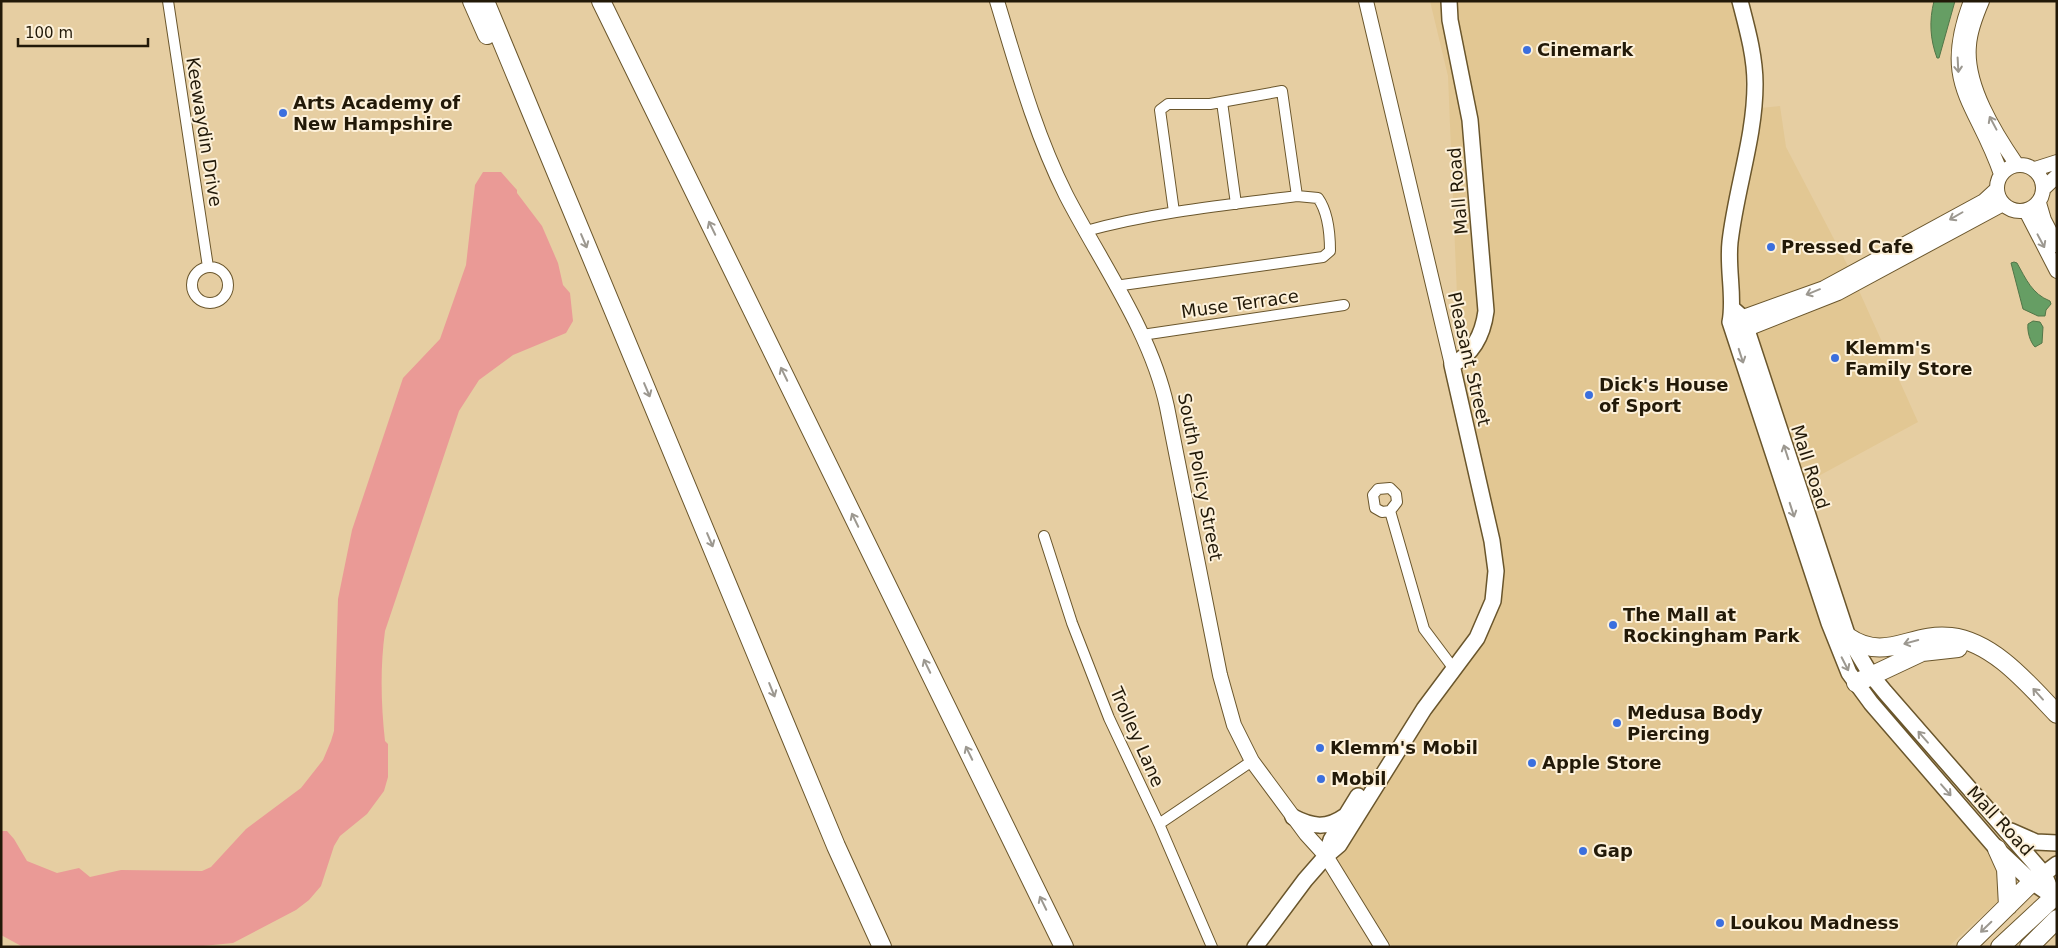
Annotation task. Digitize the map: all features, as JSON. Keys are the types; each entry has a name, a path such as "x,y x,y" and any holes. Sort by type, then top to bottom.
{"highway":[{"path":"472,1 569,205"},
{"path":"486,1 836,846 882,947"},
{"path":"601,1 1064,947"},
{"path":"1848,637 1863,646 1876,649 1926,638 1952,637 1988,652 2019,673 2057,714"},
{"path":"1864,679 1908,657 1930,650 1963,648 1988,652"},
{"path":"1997,849 2006,869 2008,906"},
{"path":"1966,947 2038,878"},
{"path":"2000,947 2055,896"},
{"path":"2029,947 2057,919"}],"main road":[{"name":"South Policy Street","path":"997,1 1038,130 1066,194 1142,335 1163,388 1226,705 1238,736 1252,761 1293,817 1326,856 1382,947"},
{"name":"Pleasant Street","path":"1326,856 1339,846 1424,710 1477,638 1493,601 1496,571 1492,541 1452,365 1366,1"},
{"name":"Mall Road","path":"1449,1 1450,20 1470,120 1486,311 1482,330 1473,348 1464,359 1452,365"},
{"name":"Mall Road","path":"1740,1 1751,49 1755,84 1750,134 1729,250 1728,274 1737,322 1828,623 1839,652 2002,826 2038,878 2055,896"},
{"path":"1737,322 1845,278 1984,201 1997,189 2001,174 1994,153 1963,90 1958,72 1958,41 1971,1"},
{"path":"1982,1 1969,44 1972,75 1978,95 2017,165"},
{"path":"2035,169 2057,162"},
{"path":"2001,174 2017,165 2025,165 2035,169 2042,180 2044,188"},
{"path":"2057,176 2044,188 2039,202 2044,220 2057,245"},
{"path":"1997,189 2004,204 2018,211 2026,211 2039,202"},
{"path":"1737,322 1838,294 2004,204"},
{"path":"2026,211 2057,271"},
{"name":"Mall Road","path":"1737,322 1871,703 1997,849 2038,878"},
{"name":"Pleasant Street","path":"1326,856 1330,840 1410,719 1424,710"},
{"path":"1293,817 1304,823 1320,826 1329,825 1345,816"},
{"path":"2002,826 2036,842 2057,843"},
{"path":"1255,947 1326,856"},
{"path":"2038,878 2057,864"}],"street":[{"name":"Keewaydin Drive","path":"168,1 208,267"},
{"path":"1174,212 1160,110 1168,104 1222,102 1282,91 1297,196"},
{"path":"1222,102 1236,204"},
{"path":"1086,231 1131,219 1297,196 1318,198 1324,206 1330,238 1330,251 1323,257 1115,286"},
{"name":"Muse Terrace","path":"1142,335 1344,306"},
{"path":"1390,511 1424,629 1454,669"},
{"name":"Trolley Lane","path":"1044,536 1065,604 1109,718 1159,824 1212,947"},
{"path":"1159,824 1252,761"}],"shaded area":[{"name":"The Mall at Rockingham Park","path":"1430,1 1733,1 1746,52 1744,123 1724,231 1722,308 1838,669 1852,692 1976,833 1997,868 2003,884 1999,900 1948,947 1392,947 1337,859 1489,627 1500,592 1503,555 1460,369 1448,76"},
{"path":"1934,1 1955,1 1939,58 1937,58 1935,51 1931,30"},
{"path":"1780,106 1786,147 1847,264 1918,422 1802,485 1737,295 1736,230 1761,108"},
{"path":"483,172 501,172 517,190 517,193 542,226 558,263 563,285 570,293 573,321 566,333 513,355 479,380 459,411 385,631 382,686 385,741 388,744 388,777 384,791 367,814 340,836 334,846 321,886 309,900 296,910 233,943 193,947 23,947 1,935 1,831 7,831 14,839 27,861 57,873 79,868 90,877 121,870 202,871 211,867 246,829 301,788 323,760 334,731 338,599 352,530 403,378 440,339 466,265 475,185"},
{"path":"2011,263 2017,263 2034,290 2050,301 2051,304 2046,310 2045,316 2038,316 2023,309"},
{"path":"2033,321 2040,322 2043,327 2042,343 2035,347 2030,339 2028,330 2028,324"}],"place":[{"name":"Cinemark","path":"1527,50"},
{"name":"Arts Academy of New Hampshire","path":"283,113"},
{"name":"Pressed Cafe","path":"1771,247"},
{"name":"Klemm's Family Store","path":"1835,358"},
{"name":"Dick's House of Sport","path":"1589,395"},
{"name":"The Mall at Rockingham Park","path":"1613,625"},
{"name":"Medusa Body Piercing","path":"1617,723"},
{"name":"Klemm's Mobil","path":"1320,748"},
{"name":"Apple Store","path":"1532,763"},
{"name":"Mobil","path":"1321,779"},
{"name":"Gap","path":"1583,851"},
{"name":"Loukou Madness","path":"1720,923"}]}
